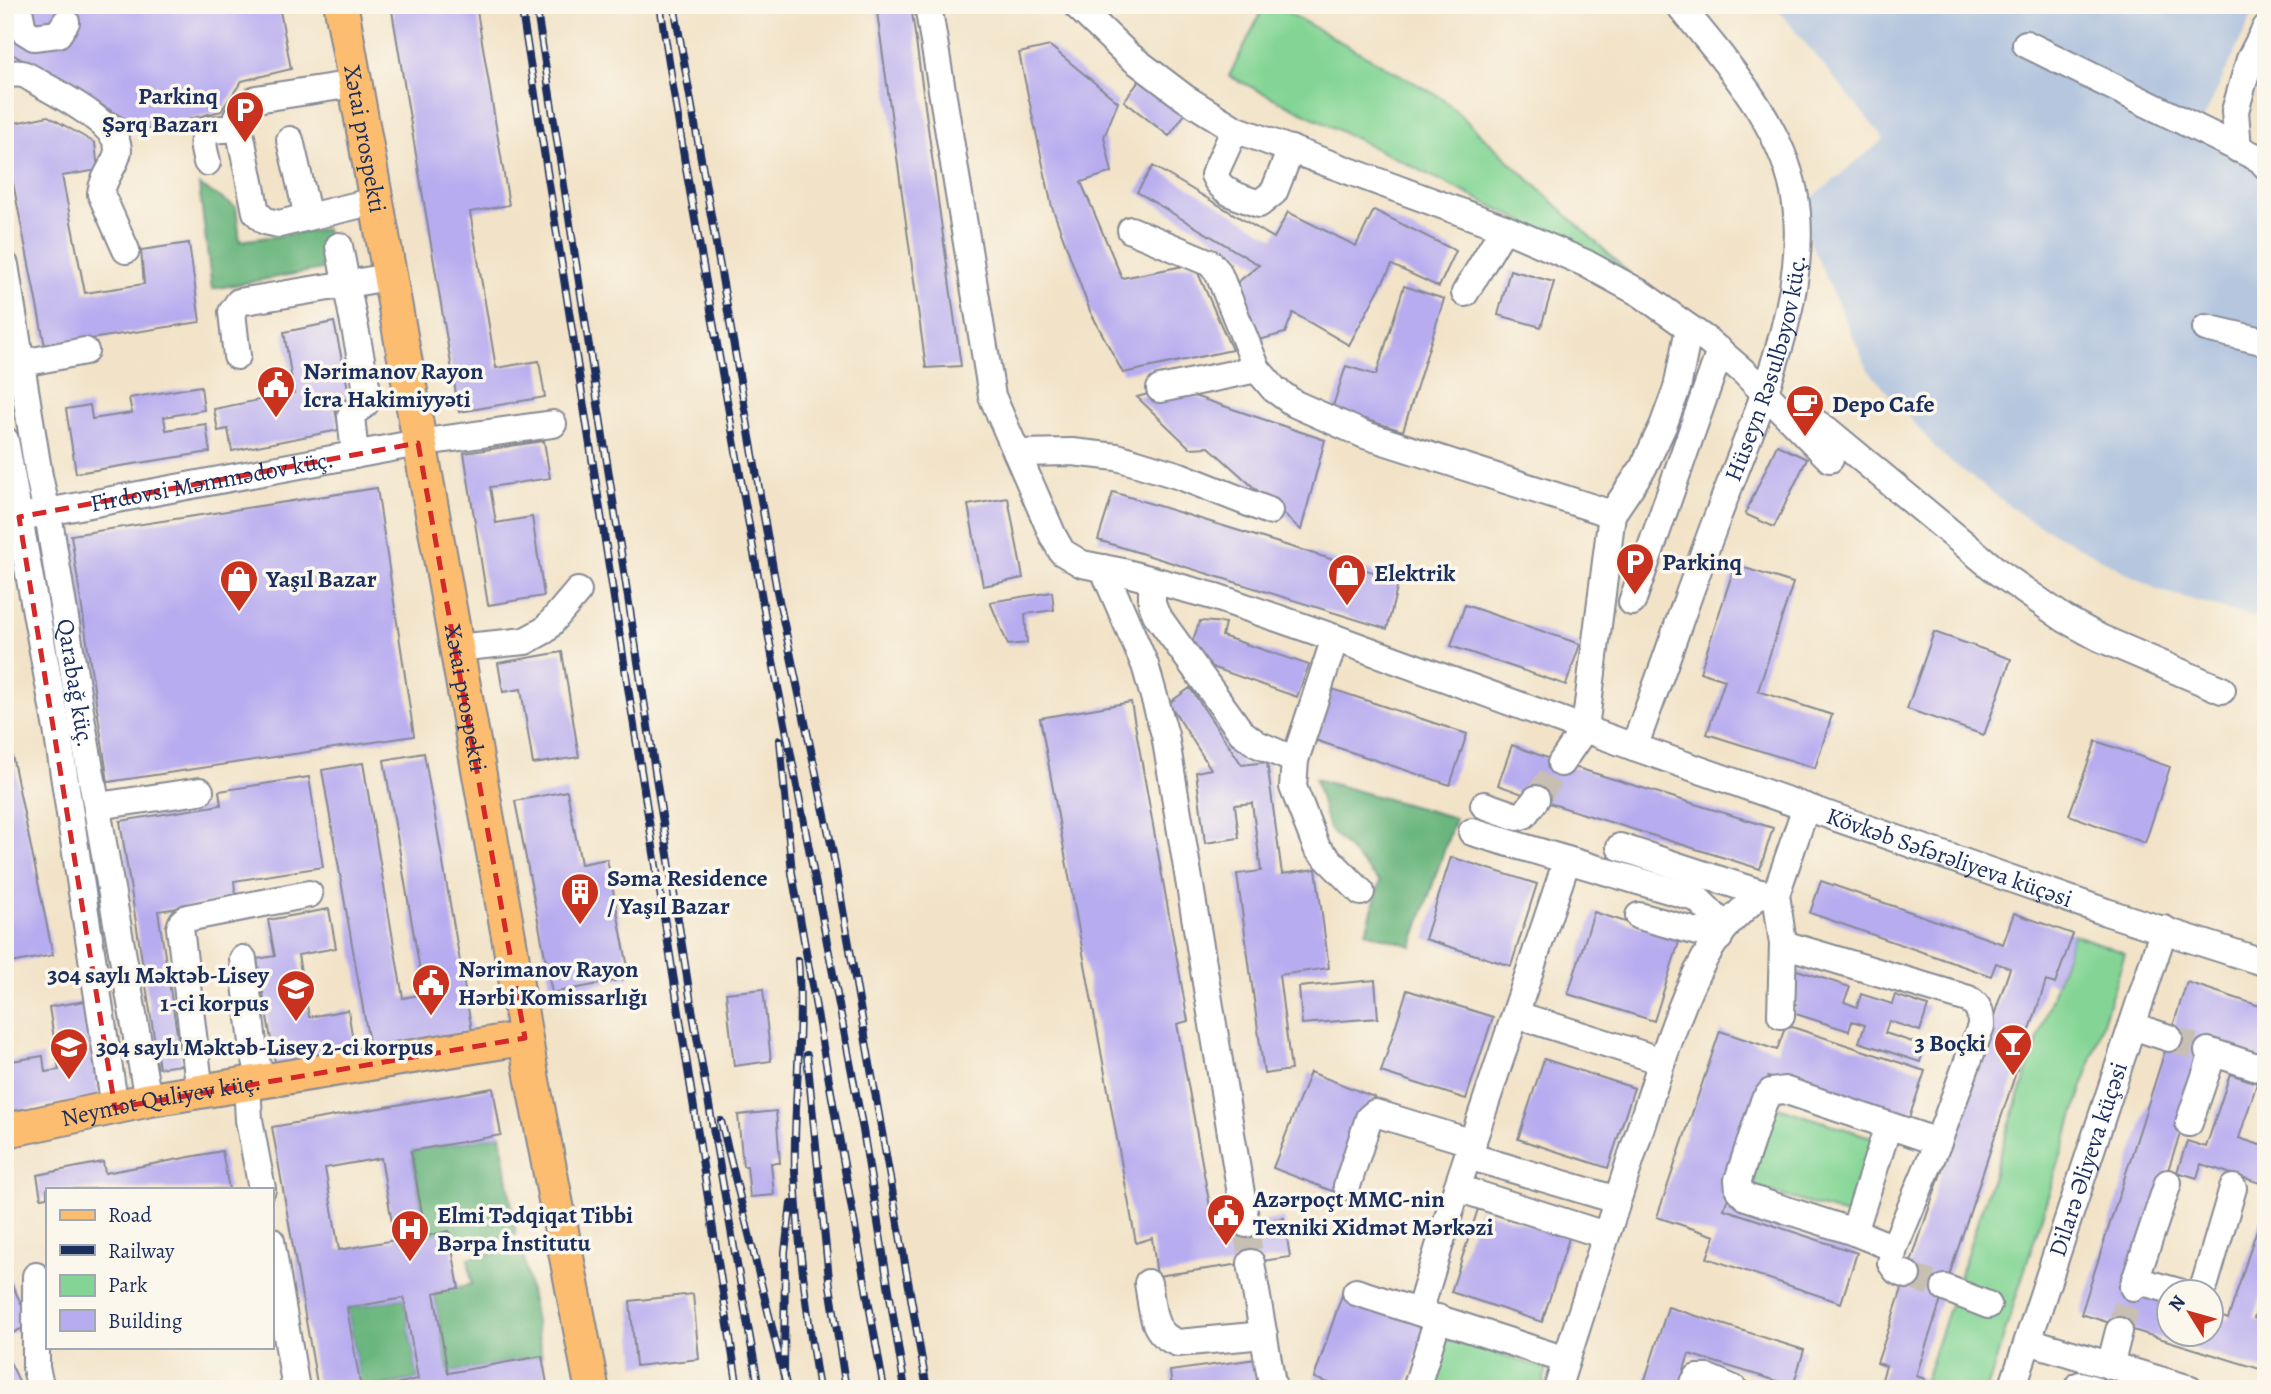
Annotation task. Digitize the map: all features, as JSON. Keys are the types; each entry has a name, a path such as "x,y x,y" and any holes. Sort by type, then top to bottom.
{"main road":[{"name":"Xətai prospekti","path":"341,5 525,1038 593,1389"},
{"name":"Neymət Quliyev küç.","path":"5,1131 148,1100 525,1038"}],"street":[{"path":"18,5 23,30 34,37 58,34 66,22"},
{"name":"Kövkəb Səfərəliyeva küçəsi","path":"928,5 992,396 1062,552 1082,564 1216,597 2106,912 2266,963"},
{"path":"1076,5 1128,54 1185,98 1234,129 1504,228 1585,263 1640,293 1720,351 1830,459"},
{"name":"Hüseyn Rəsulbəyov küç.","path":"1634,747 1716,519 1765,394 1783,330 1796,267 1798,231 1794,192 1780,148 1755,104 1725,61 1678,5"},
{"path":"2238,149 2235,111 2250,59 2266,28"},
{"path":"2026,44 2260,159 2266,166"},
{"path":"5,75 22,74 68,99 98,120 111,134 118,146 118,152 102,184 101,194 126,250"},
{"path":"354,84 256,99 237,117 256,212 265,221 279,224 375,201"},
{"path":"207,162 202,144 209,130 239,128"},
{"path":"1234,129 1214,176 1226,192 1259,204 1274,192 1291,149"},
{"path":"290,140 308,217"},
{"path":"1465,293 1504,228"},
{"path":"1131,230 1210,264 1218,272 1256,369 1274,389 1295,404 1365,435 1612,514"},
{"path":"339,247 368,396 368,402 354,410 351,415 355,455"},
{"name":"Qarabağ küç.","path":"5,265 14,365 47,513 148,1100"},
{"path":"237,356 232,312 239,302 389,277"},
{"path":"1561,763 1584,728 1612,514 1643,468 1663,426 1677,388 1689,328"},
{"path":"2206,328 2266,342"},
{"path":"14,365 85,351"},
{"path":"1632,602 1720,351"},
{"path":"1160,389 1256,369"},
{"path":"1791,418 1810,419 1827,430 1998,572 2064,620 2099,639 2222,690"},
{"name":"Firdovsi Məmmədov küç.","path":"12,518 418,443 553,424"},
{"name":"Qarabağ küç.","path":"5,440 12,518 57,729 115,1108"},
{"path":"1017,453 1072,452 1117,457 1180,476 1269,511"},
{"path":"1103,568 1145,665 1165,735 1246,1224"},
{"path":"1152,580 1152,604 1156,614 1241,732 1257,744 1295,760"},
{"path":"456,648 525,641 545,630 578,591"},
{"path":"1335,638 1295,760 1293,787 1317,848 1361,892"},
{"path":"98,806 200,791"},
{"path":"1484,805 1518,817 1524,815 1536,799"},
{"path":"1557,1389 1685,995 1723,933 1768,894 1806,807"},
{"path":"1472,832 1696,898 1705,905 1723,933"},
{"path":"1620,847 1768,894"},
{"path":"1416,1389 1457,1188 1567,860"},
{"path":"200,1092 180,928 182,922 187,918 309,894"},
{"path":"1768,894 1783,944 1781,1015"},
{"path":"1639,916 1723,933"},
{"name":"Dilarə Əliyeva küçəsi","path":"2012,1389 2164,929"},
{"path":"1783,944 1968,999 1978,1005 1981,1026 1938,1142 1894,1248 1891,1263 1897,1271 1907,1275"},
{"path":"243,959 254,1051 250,1121 262,1188"},
{"path":"1517,1015 1662,1061"},
{"path":"2132,1026 2168,1038"},
{"path":"2189,1124 2210,1052 2266,1070"},
{"path":"1894,1248 1746,1197 1739,1190 1738,1180 1764,1101 1771,1092 1784,1090 1938,1142"},
{"path":"1347,1186 1369,1118 1375,1113 1617,1200"},
{"path":"1854,1232 1888,1126"},
{"path":"2156,1288 2134,1283 2168,1183"},
{"path":"1457,1188 1605,1235"},
{"path":"2206,1278 2233,1188"},
{"path":"1251,1263 1273,1389"},
{"path":"274,1271 296,1389"},
{"path":"36,1276 36,1368 41,1389"},
{"path":"1148,1283 1157,1329 1166,1339 1178,1343 1264,1335"},
{"path":"1945,1289 1988,1305"},
{"path":"1356,1292 1566,1360"},
{"path":"2110,1366 2119,1331"},
{"path":"2028,1341 2188,1388"},
{"path":"1690,1389 1697,1378 1707,1378 1734,1389"}],"highlighted area":[{"path":"418,443 525,1038 115,1108 19,517"}],"shaded area":[{"path":"1774,5 2257,5 2195,137 2249,163 2266,188 2266,621 2158,590 2024,517 1941,454 1868,370 1796,211 1884,139"}],"green space":[{"path":"1265,5 1274,5 1442,98 1630,274 1229,76"},
{"path":"199,185 236,207 240,241 326,229 333,267 212,289"},
{"path":"1315,779 1455,818 1412,946 1366,932 1380,882 1329,829"},
{"path":"2073,934 2125,953 1987,1389 1922,1389"},
{"path":"1774,1106 1883,1141 1857,1218 1750,1186"},
{"path":"501,1135 516,1235 452,1247 449,1232 426,1236 411,1151"},
{"path":"522,1248 542,1356 448,1373 434,1293 472,1284 468,1258"},
{"path":"404,1298 418,1379 361,1389 347,1308"},
{"path":"1442,1337 1547,1369 1541,1389 1425,1389"}],"building":[{"path":"5,5 279,5 291,69 242,81 221,111 145,130 5,50"},
{"path":"391,5 476,5 509,205 470,212 496,368 539,361 545,397 459,412"},
{"path":"876,5 911,5 961,366 926,368"},
{"path":"1050,46 1118,102 1104,137 1112,172 1081,182 1122,278 1194,264 1232,350 1123,373 1090,311 1052,207 1019,53"},
{"path":"1140,80 1185,114 1169,136 1124,101"},
{"path":"48,116 95,143 98,170 62,176 85,293 144,284 141,250 189,243 200,322 45,346 5,142 5,125"},
{"path":"1153,166 1274,238 1288,212 1356,246 1374,210 1456,251 1439,287 1392,265 1349,345 1293,313 1285,333 1255,341 1233,286 1259,265 1137,192"},
{"path":"1510,270 1554,282 1541,327 1498,315"},
{"path":"1404,286 1444,299 1403,431 1332,409 1346,366 1376,375"},
{"path":"334,322 350,398 334,403 339,430 232,451 228,429 218,431 214,409 294,393 284,332"},
{"path":"201,386 204,410 164,417 166,430 206,424 210,452 76,473 66,409 90,405 92,419 132,413 129,398"},
{"path":"1170,388 1325,440 1301,530 1209,447 1190,448 1137,397"},
{"path":"544,441 550,478 490,487 496,523 532,517 544,596 488,605 464,453"},
{"path":"1777,445 1807,459 1774,527 1745,514"},
{"name":"Yaşıl Bazar","path":"377,488 414,736 108,782 71,535"},
{"path":"1113,492 1399,580 1387,629 1098,540"},
{"path":"1008,498 1023,578 983,586 968,505"},
{"path":"1735,565 1793,583 1758,691 1832,715 1815,768 1707,734 1725,680 1700,672"},
{"path":"1052,592 1054,610 1025,614 1027,643 1008,645 990,602"},
{"path":"1465,605 1580,644 1566,685 1451,646"},
{"path":"1200,621 1225,623 1222,636 1309,665 1297,697 1206,665 1191,645"},
{"path":"1934,632 2011,659 1984,735 1907,709"},
{"path":"562,652 579,757 533,764 521,689 503,692 498,663"},
{"path":"1190,688 1242,765 1267,762 1282,874 1316,869 1329,968 1279,975 1291,1070 1264,1074 1237,874 1261,871 1252,803 1235,805 1239,838 1205,843 1196,772 1211,769 1169,703"},
{"path":"1332,689 1467,734 1450,785 1315,740"},
{"path":"1131,702 1188,1021 1177,1024 1214,1229 1284,1218 1290,1257 1157,1276 1152,1238 1136,1243 1040,718"},
{"path":"5,721 53,955 5,964"},
{"path":"2096,741 2170,767 2145,843 2069,815"},
{"path":"1512,745 1561,763 1773,828 1760,869 1498,785"},
{"path":"424,753 472,1031 370,1049 322,770 363,763 403,998 424,994 384,760"},
{"path":"309,777 323,867 234,881 236,899 158,911 182,1065 159,1068 120,821 221,805 219,791"},
{"name":"Səma Residence / Yaşıl Bazar","path":"567,791 581,864 607,859 630,978 552,993 515,801"},
{"path":"1451,857 1537,884 1511,966 1425,939"},
{"path":"1821,881 2003,944 2014,913 2073,934 2055,984 2046,981 1916,1376 1925,1379 1922,1389 1879,1389 1886,1366 1877,1363 2010,968 1996,963 1991,976 1810,913"},
{"path":"329,909 336,948 298,955 309,1017 348,1010 355,1053 276,1068 257,959 275,956 268,920"},
{"path":"1594,912 1680,939 1654,1021 1568,994"},
{"path":"1794,969 1850,987 1844,1002 1857,1007 1861,994 1892,1004 1895,995 1928,1006 1920,1031 1889,1021 1885,1033 1925,1046 1920,1062 1859,1042 1865,1025 1852,1021 1849,1031 1793,1013 1796,1004 1791,1002"},
{"path":"1375,980 1378,1018 1302,1024 1299,987"},
{"path":"2187,982 2266,1008 2266,1064 2210,1045 2129,1286 2156,1295 2156,1337 2081,1314"},
{"path":"763,989 771,1061 734,1066 726,993"},
{"path":"1407,990 1493,1017 1466,1099 1381,1072"},
{"path":"85,1001 99,1097 5,1112 5,1062 43,1056 45,1072 59,1070 49,1007"},
{"path":"1786,1025 1925,1071 1907,1124 1768,1077 1724,1209 1857,1253 1841,1303 1707,1258 1715,1236 1657,1217 1720,1031 1777,1050"},
{"path":"1544,1059 1634,1088 1608,1168 1518,1139"},
{"path":"1310,1072 1374,1097 1337,1193 1273,1168"},
{"path":"2230,1074 2257,1083 2239,1138 2266,1147 2266,1185 2201,1164 2197,1178 2177,1172 2187,1141 2206,1147"},
{"path":"493,1088 501,1135 411,1151 426,1236 449,1231 459,1288 434,1293 448,1373 542,1356 548,1389 373,1389 418,1379 404,1298 347,1308 361,1389 318,1389 272,1127","holes":["381,1158 395,1240 339,1250 325,1168"]},
{"path":"776,1111 780,1163 771,1163 774,1195 750,1197 747,1166 743,1166 738,1115"},
{"path":"222,1151 229,1188 46,1188 46,1197 41,1198 37,1175 103,1162 105,1173"},
{"path":"2266,1201 2266,1296 2262,1295 2254,1318 2266,1322 2266,1371 2191,1348 2226,1348 2226,1318 2228,1319"},
{"path":"1478,1209 1569,1238 1542,1322 1451,1292"},
{"path":"5,1270 31,1324 5,1337"},
{"path":"693,1294 699,1359 636,1366 630,1301"},
{"path":"1342,1295 1427,1323 1405,1389 1346,1389 1314,1378"},
{"path":"1668,1307 1804,1350 1793,1386 1689,1354 1678,1389 1642,1389"},
{"path":"5,1352 23,1389 5,1389"},
{"path":"1256,1359 1260,1389 1172,1389 1170,1371"},
{"path":"281,1383 282,1389 252,1389 252,1387"}],"tunnel":[{"path":"1536,799 1561,763"},
{"path":"2169,1038 2208,1051"},
{"path":"1246,1224 1251,1263"},
{"path":"1907,1275 1945,1288"},
{"path":"2119,1331 2133,1287"}],"railway":[{"path":"521,5 738,1389"},
{"path":"536,5 691,1003 759,1389"},
{"path":"660,5 685,163 773,661 863,1130 905,1389"},
{"path":"674,5 777,591 833,853 927,1389"},
{"path":"780,740 792,873 884,1389"},
{"path":"798,960 800,1013 795,1172 798,1227 819,1389"},
{"path":"807,1055 829,1279 846,1389"},
{"path":"721,1121 784,1376"},
{"path":"787,1389 784,1376 785,1252 791,1204"}],"place":[{"name":"Parkinq Şərq Bazarı","path":"245,144"},
{"name":"Nərimanov Rayon İcra Hakimiyyəti","path":"276,419"},
{"name":"Depo Cafe","path":"1805,438"},
{"name":"Parkinq","path":"1635,596"},
{"name":"Elektrik","path":"1347,607"},
{"name":"Yaşıl Bazar","path":"239,613"},
{"name":"Səma Residence / Yaşıl Bazar","path":"580,926"},
{"name":"Nərimanov Rayon Hərbi Komissarlığı","path":"431,1017"},
{"name":"304 saylı Məktəb-Lisey 1-ci korpus","path":"296,1023"},
{"name":"3 Boçki","path":"2013,1077"},
{"name":"304 saylı Məktəb-Lisey 2-ci korpus","path":"69,1081"},
{"name":"Azərpoçt MMC-nin Texniki Xidmət Mərkəzi","path":"1226,1247"},
{"name":"Elmi Tədqiqat Tibbi Bərpa İnstitutu","path":"410,1263"}]}
